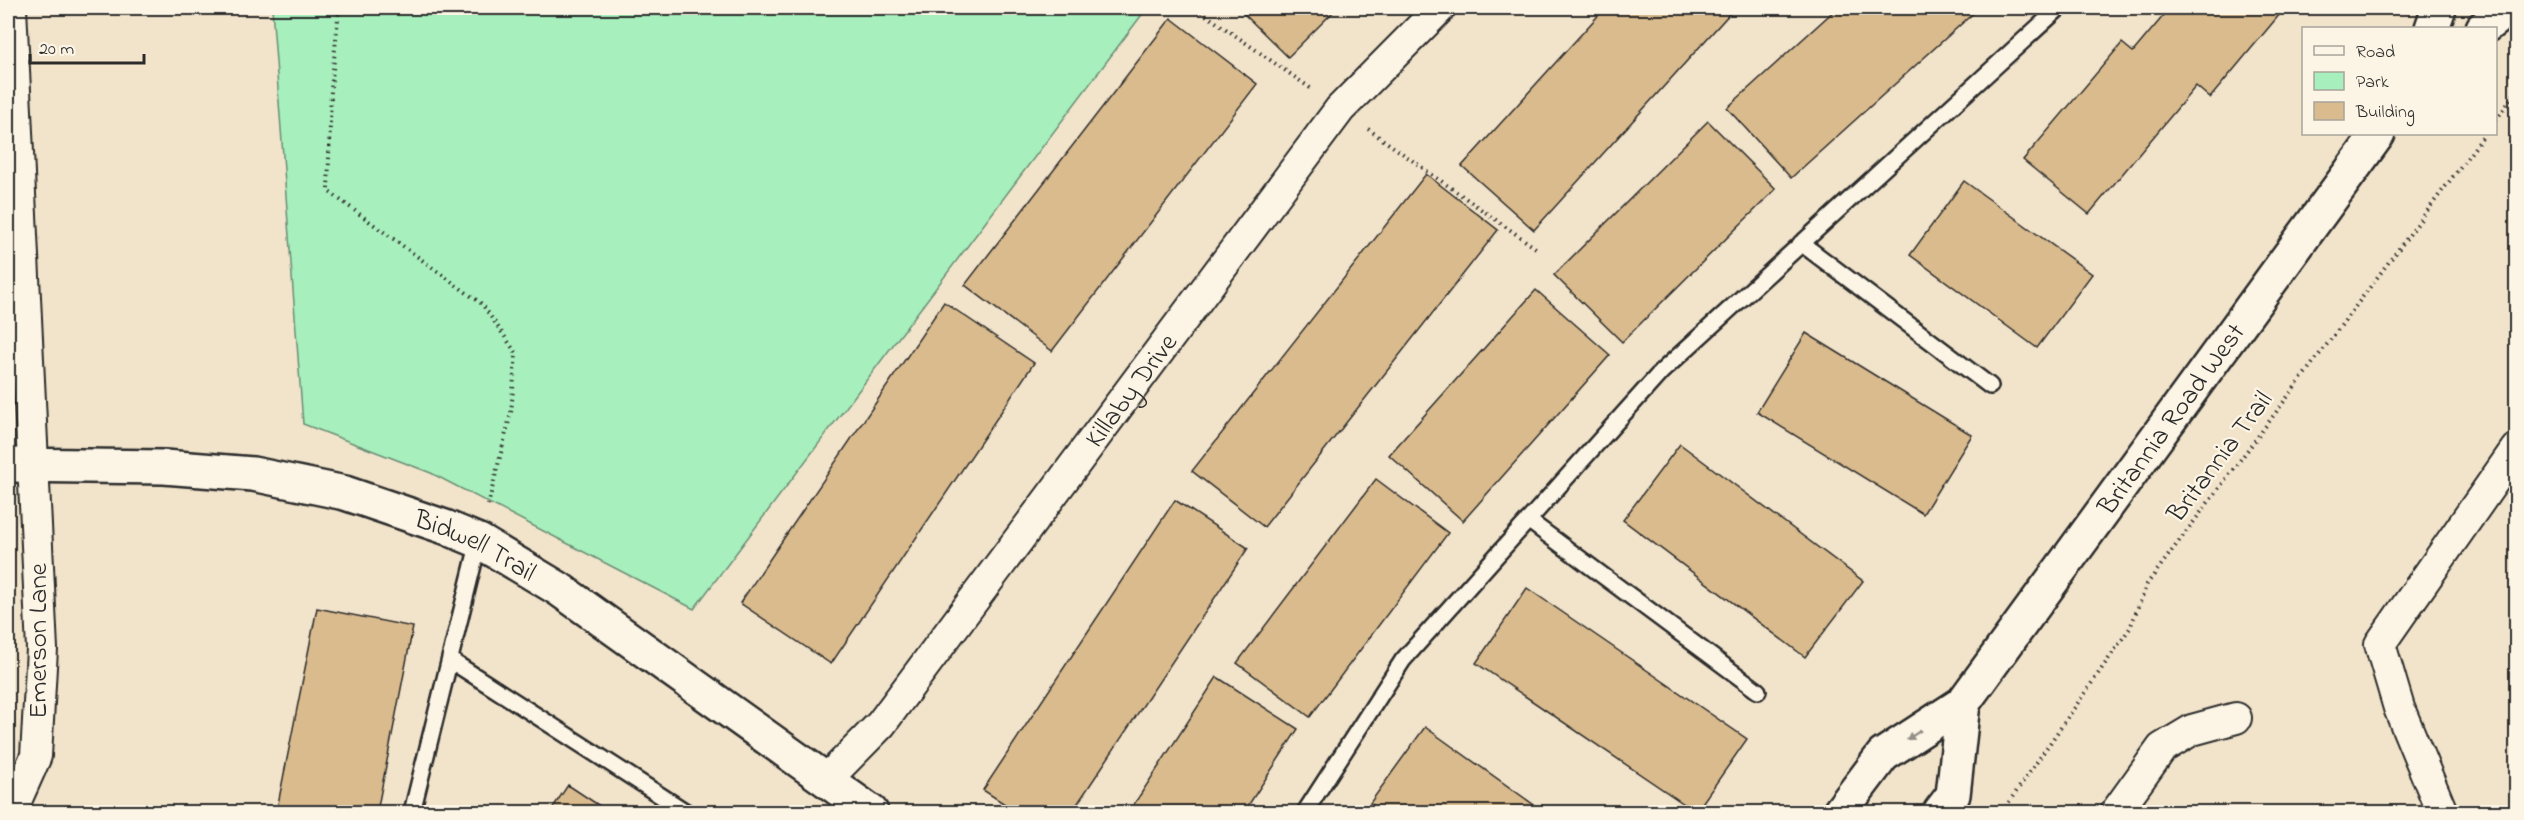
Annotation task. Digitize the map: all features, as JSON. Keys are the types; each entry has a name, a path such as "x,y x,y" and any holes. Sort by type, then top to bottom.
{"main road":[{"path":"2432,27 2439,8"},
{"path":"2484,27 2510,8"},
{"name":"Britannia Road West","path":"1839,813 1882,755 1963,704 2378,135"},
{"name":"Bidwell Trail","path":"20,465 164,467 253,474 345,493 480,541 559,589 872,813"},
{"name":"Britannia Road West","path":"1940,813 1953,795 1963,704"}],"street":[{"name":"Emerson Lane","path":"11,8 20,465 42,650 36,756 11,813"},
{"name":"Killaby Drive","path":"827,779 881,724 1340,109 1440,8"},
{"path":"2442,813 2399,708 2380,644 2517,450"},
{"path":"2116,813 2162,748 2192,730 2236,718"}],"lane":[{"path":"1305,813 1403,660 1661,372 2059,8"},
{"path":"1801,243 1990,386"},
{"path":"1528,520 1758,691"},
{"path":"412,813 480,541"},
{"path":"450,660 686,813"}],"path":[{"path":"339,8 331,90 328,191 482,304 516,353 511,413 480,541"},
{"path":"2497,119 2517,92"},
{"name":"Britannia Trail","path":"2002,813 2130,628 2147,584 2484,135"}],"green space":[{"path":"272,8 1147,8 694,609 431,473 303,424"}],"building":[{"path":"1238,8 1337,8 1288,57"},
{"path":"1605,8 1728,8 1732,11 1534,230 1462,166"},
{"path":"1837,8 1979,8 1791,178 1727,108"},
{"path":"2170,8 2285,8 2210,98 2196,86 2089,214 2023,160 2122,43 2133,52"},
{"path":"1171,18 1257,84 1052,351 965,285"},
{"path":"1708,121 1776,189 1622,342 1554,275"},
{"path":"1426,174 1498,230 1264,527 1192,471"},
{"path":"1964,181 2092,274 2037,348 1910,255"},
{"path":"1536,290 1610,355 1463,521 1389,455"},
{"path":"944,302 1034,363 831,664 740,603"},
{"path":"1806,333 1972,435 1923,514 1757,412"},
{"path":"1680,444 1863,581 1805,657 1623,520"},
{"path":"1376,479 1448,533 1310,717 1237,663"},
{"path":"1175,500 1248,548 1072,812 1017,812 983,790"},
{"path":"1527,588 1747,739 1696,812 1476,663"},
{"path":"317,608 413,627 377,812 293,812 277,809"},
{"path":"1217,677 1298,729 1244,812 1129,812"},
{"path":"1425,727 1544,812 1383,812 1370,803"},
{"path":"568,785 609,812 550,812"}]}
